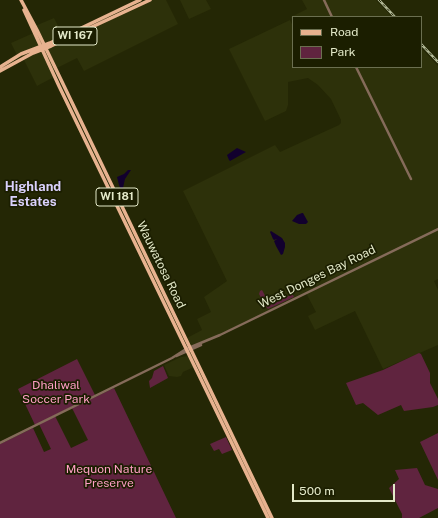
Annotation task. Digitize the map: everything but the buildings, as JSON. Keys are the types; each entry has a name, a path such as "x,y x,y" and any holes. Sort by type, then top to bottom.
{"main road":[{"name":"Wauwatosa Road","path":"20,0 40,42"},
{"name":"Wauwatosa Road","path":"20,0 43,48 54,67 268,518"},
{"name":"WI 167","path":"43,48 140,0"},
{"name":"WI 167","path":"43,48 51,47 150,0"},
{"path":"34,32 54,67"},
{"path":"0,67 21,54 43,48 57,42 59,39"},
{"path":"0,71 34,51 40,42 54,42"},
{"path":"34,51 47,55 51,47"},
{"name":"Wauwatosa Road","path":"47,55 181,337 198,364 272,518"}],"street":[{"path":"324,0 332,16"},
{"path":"356,68 411,180"},
{"name":"West Donges Bay Road","path":"0,443 438,228"}],"shaded area":[{"path":"151,0 166,0 178,24 84,71 77,58 51,71 54,77 37,86 21,54 17,55 11,43 38,31 35,26 54,18 66,41"},
{"path":"180,0 206,0 211,9 189,19"},
{"path":"302,0 376,0 391,16 293,16 307,9"},
{"path":"290,20 292,24 292,68 422,68 422,49 438,66 438,279 434,281 438,290 438,345 383,369 355,311 315,330 308,316 316,312 306,293 204,342 191,350 185,339 202,330 197,319 211,312 204,297 227,281 183,191 275,145 280,152 341,123 331,99 318,85 308,78 288,82 288,105 286,111 265,121 229,49"},
{"path":"237,148 246,152 230,161 227,155"},
{"path":"128,170 131,170 125,179 121,190 117,177 124,174"},
{"path":"302,213 308,222 306,224 299,224 292,221 297,215"},
{"path":"271,231 282,238 285,243 283,254 281,255 274,241 277,239 273,239 270,232"},
{"path":"188,356 194,367 183,372 181,376 169,376 164,365 181,357"}],"green space":[{"path":"262,290 270,305 292,293 294,297 268,309 259,294"},
{"path":"419,353 421,354 430,373 430,383 438,399 438,405 404,411 401,405 378,415 363,403 356,405 346,383 383,370"},
{"name":"Dhaliwal Soccer Park","path":"77,359 95,395 35,425 18,389"},
{"path":"163,366 168,378 150,388 149,381 152,378 154,371"},
{"name":"Mequon Nature Preserve","path":"114,388 176,518 0,518 0,444 33,428 44,452 51,449 39,424 55,416 71,448 88,440 72,408"},
{"path":"438,433 438,480 420,442"},
{"path":"226,437 232,450 222,454 219,449 214,451 210,444"},
{"path":"417,468 425,485 438,489 438,508 419,518 402,518 402,514 389,488 399,479 395,470"}],"railway":[{"path":"379,0 394,16"},
{"path":"422,45 438,62"}],"district":[{"name":"Highland Estates","path":"33,194"}]}
